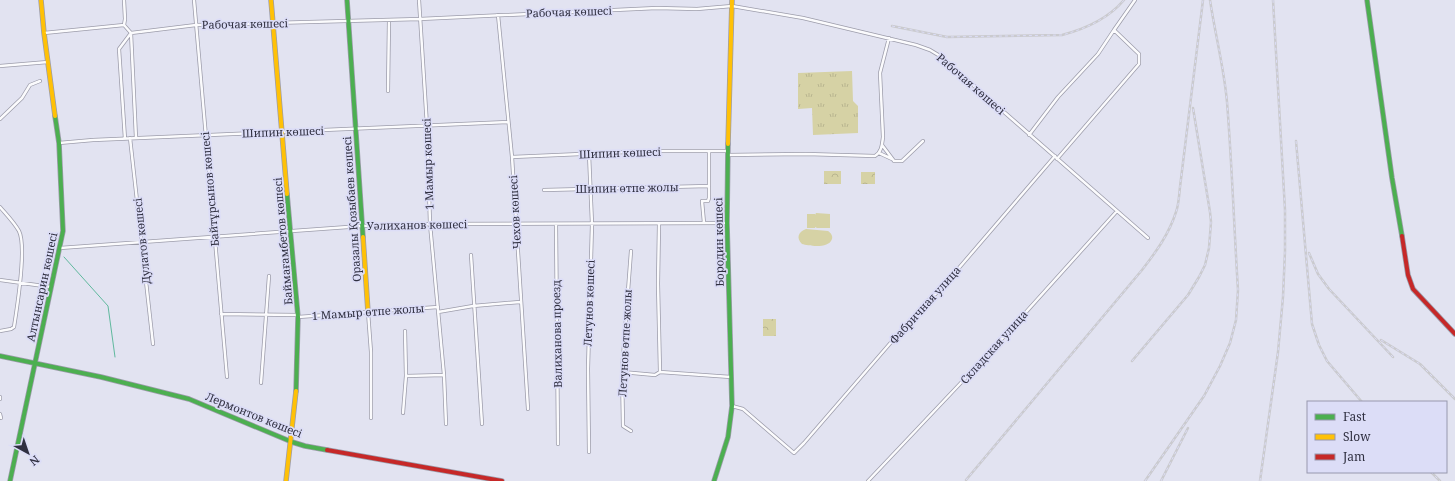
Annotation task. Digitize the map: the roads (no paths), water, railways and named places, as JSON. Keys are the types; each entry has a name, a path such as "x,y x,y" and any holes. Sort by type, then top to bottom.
{"street":[{"name":"Алтынсарин көшесі","path":"10,481 63,231 59,143 41,0"},
{"path":"124,0 125,26 130,32 136,138"},
{"name":"Байтұрсынов көшесі","path":"194,0 227,377"},
{"name":"Баймағамбетов көшесі","path":"271,0 298,316 298,348 292,442 286,481"},
{"name":"Оразалы Қозыбаев көшесі","path":"347,0 371,352 371,418"},
{"name":"1 Мамыр көшесі","path":"419,0 427,126 430,224 444,375 446,424"},
{"name":"Бородин көшесі","path":"714,481 728,437 732,406 727,223 732,0"},
{"path":"1029,135 1050,106 1098,54 1135,0"},
{"path":"1367,0 1392,178 1408,275 1413,289 1455,334"},
{"name":"Рабочая көшесі","path":"130,32 196,25 420,19 657,8 697,9 732,6 803,18 916,45 930,50 940,56 1148,238"},
{"name":"Чехов көшесі","path":"498,15 512,157 515,224 528,409"},
{"path":"388,91 389,20"},
{"path":"44,33 125,26"},
{"name":"Фабричная улица","path":"732,406 743,409 794,453 809,438 925,303 940,290 1139,64 1139,54 1114,30"},
{"path":"126,139 118,49 130,32"},
{"path":"889,38 880,74 883,134 882,145 879,153 894,161 902,161 922,141"},
{"path":"0,66 48,62"},
{"path":"0,119 22,98 30,85 40,81"},
{"name":"Шипин көшесі","path":"59,143 130,138 356,130 508,122"},
{"name":"Дулатов көшесі","path":"130,138 153,344"},
{"path":"882,145 894,161"},
{"name":"Шипин көшесі","path":"512,157 663,151 874,156 879,153"},
{"path":"704,223 702,201 709,200 709,152"},
{"name":"Летунов көшесі","path":"589,154 592,224 588,369 589,452"},
{"name":"Шипин өтпе жолы","path":"544,190 709,186"},
{"path":"0,207 20,232 22,243 20,283 14,327 0,331"},
{"name":"Складская улица","path":"868,481 991,351 1117,211"},
{"name":"Уәлиханов көшесі","path":"60,248 362,226 430,224 727,223"},
{"name":"Валиханова проезд","path":"556,224 558,444"},
{"path":"659,224 658,284 660,372"},
{"name":"Летунов өтпе жолы","path":"631,251 622,372 623,426 631,431"},
{"path":"471,255 473,306 482,424"},
{"path":"261,384 269,276"},
{"path":"0,280 51,287"},
{"name":"1 Мамыр өтпе жолы","path":"438,312 473,306 520,302"},
{"name":"1 Мамыр өтпе жолы","path":"221,314 298,316 438,307"},
{"path":"402,413 406,376 405,331"},
{"name":"Лермонтов көшесі","path":"0,356 101,377 189,399 305,446 502,481"},
{"path":"622,372 655,375 660,372 731,377"},
{"path":"406,376 444,375"},
{"path":"0,414 1,418"}],"waterway":[{"path":"64,257 108,306 115,357"}],"railway":[{"path":"892,26 947,37 1062,35 1079,30 1096,22 1111,13 1124,0"},
{"path":"966,480 1142,270 1157,250 1170,228 1178,203 1203,0"},
{"path":"1145,481 1204,396 1230,343 1236,320 1238,290 1227,102 1224,76 1210,0"},
{"path":"1260,481 1278,352 1285,251 1285,210 1273,0"},
{"path":"1132,361 1188,295 1205,265 1209,248 1211,222 1193,108"},
{"path":"1296,141 1312,324 1319,345 1327,361 1361,401"},
{"path":"1309,253 1318,274 1329,289 1393,357"},
{"path":"1381,340 1420,364 1455,399"},
{"path":"1161,481 1188,428"},
{"path":"1432,473 1440,481"}]}
